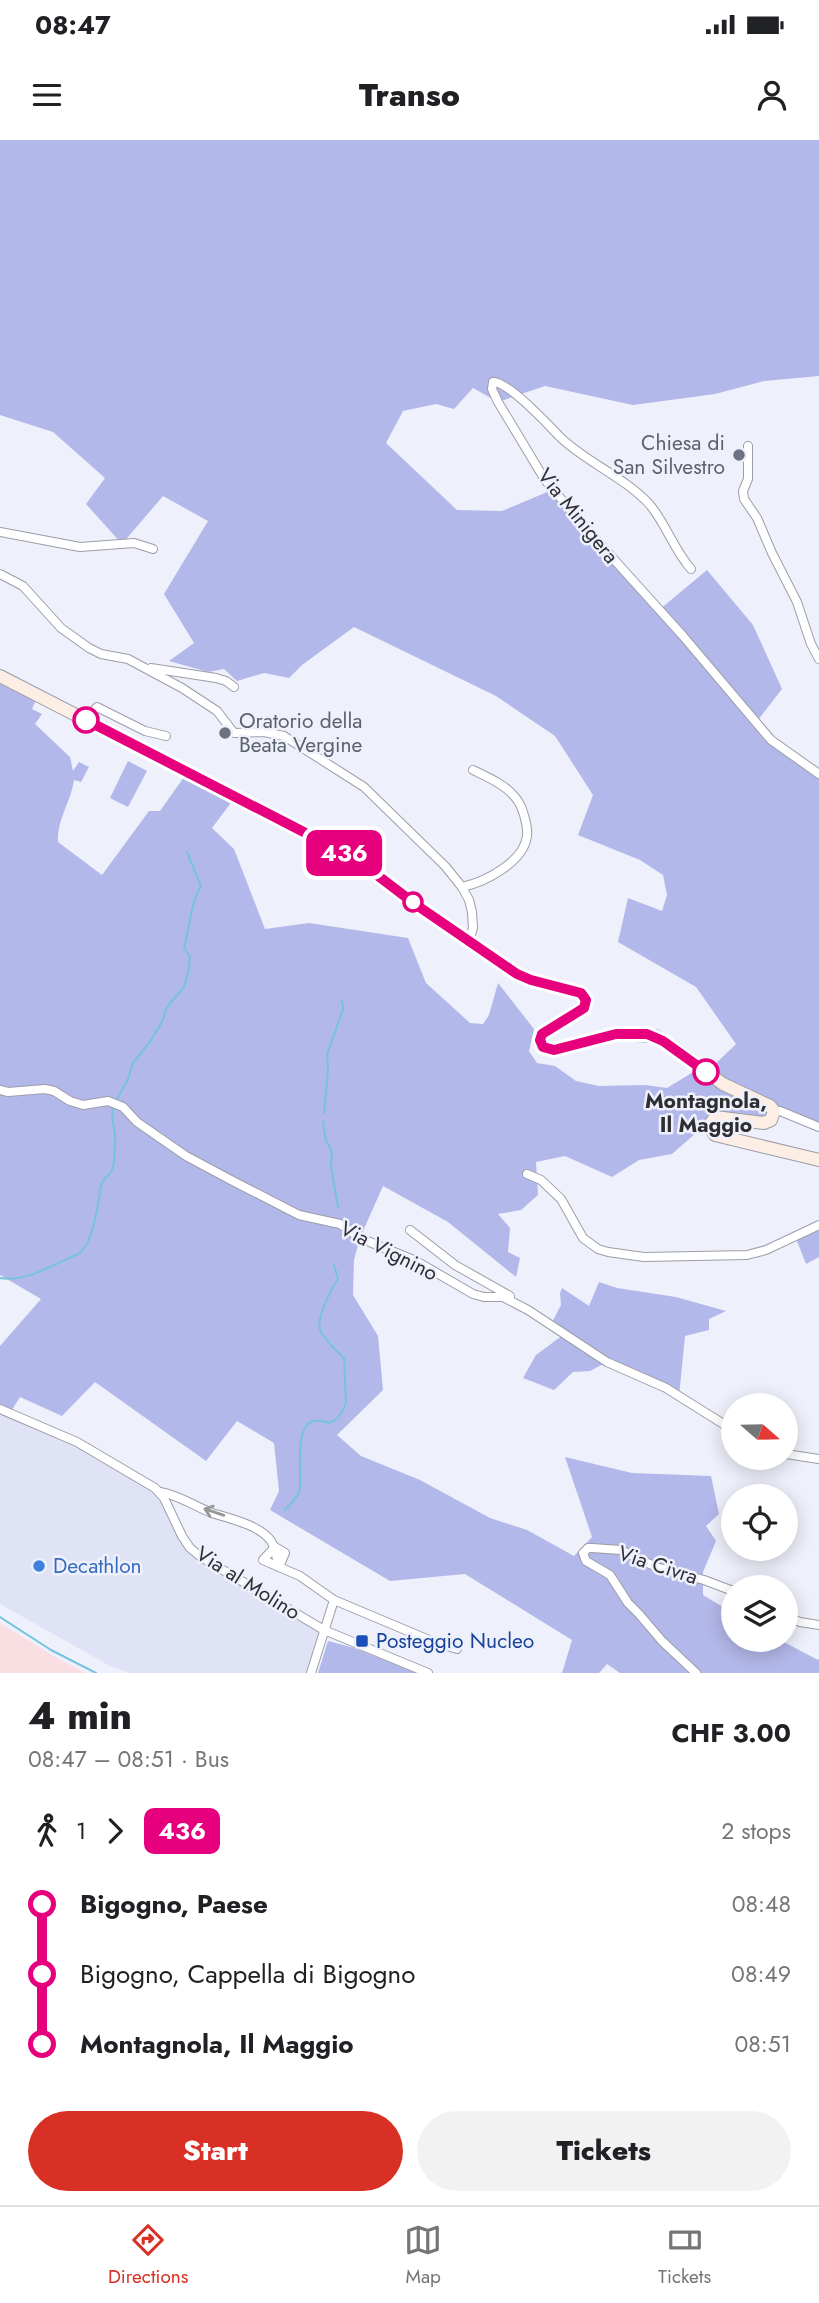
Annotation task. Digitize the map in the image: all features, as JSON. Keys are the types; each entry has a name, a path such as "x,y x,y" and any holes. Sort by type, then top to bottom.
{"street":[{"name":"Via Minigera","path":"691,569 650,505 569,444 526,402 500,383 493,382 492,389 498,402 552,490 683,636 771,740 819,774"},
{"path":"748,446 748,479 744,499 757,518 797,602 819,659"},
{"path":"0,532 80,547 134,543 153,549"},
{"path":"0,574 23,586 61,628 89,648 101,654 128,659 148,668 213,707 234,733 246,731 280,734 364,787 445,866 462,887 472,912 473,928 469,941"},
{"path":"148,668 216,678 233,687"},
{"path":"0,677 356,859 523,977 577,991 584,996 586,1003 580,1012 542,1034 540,1040 543,1047 554,1050 624,1033 654,1036 723,1084 770,1106 774,1111"},
{"path":"86,720 97,707 103,708 145,731 166,736"},
{"path":"462,887 477,884 509,865 523,848 528,833 522,807 514,795 473,770"},
{"name":"Via Vignino","path":"0,1090 8,1092 45,1089 83,1105 111,1102 123,1107 137,1122 186,1156 299,1215 340,1224 360,1238 416,1261 473,1294 503,1297 528,1310 607,1362 666,1388 721,1422"},
{"path":"774,1111 819,1127"},
{"path":"774,1111 771,1120 764,1123 719,1116 712,1119 709,1126 715,1135 819,1160"},
{"path":"527,1174 541,1180 561,1199 586,1241 608,1252 644,1257 747,1255 766,1250 819,1225"},
{"path":"410,1230 455,1265 524,1304 528,1310"},
{"name":"Via al Molino","path":"0,1409 77,1443 160,1493 172,1495 212,1513 239,1521 272,1545"},
{"path":"798,1456 819,1459"},
{"name":"Via al Molino","path":"160,1493 182,1536 201,1557 324,1630 428,1673"},
{"path":"272,1545 279,1567"},
{"path":"272,1545 263,1560 300,1576 334,1600 434,1642 457,1648"},
{"name":"Via Civra","path":"696,1673 662,1642 628,1603 610,1575 586,1561 583,1553 588,1548 621,1550 656,1567 721,1586"},
{"path":"311,1673 334,1600"},
{"path":"798,1621 819,1625"}],"shaded area":[{"path":"0,140 819,140 819,376 764,381 715,394 633,405 545,386 498,402 473,388 454,409 436,404 403,411 386,443 457,510 502,511 552,490 659,610 707,570 753,625 782,689 758,720 763,731 819,774 819,1127 780,1111 771,1120 712,1119 672,1154 639,1160 612,1177 565,1156 536,1162 538,1195 521,1210 498,1214 510,1228 508,1252 520,1258 516,1277 448,1222 383,1186 360,1238 354,1260 353,1295 378,1336 383,1390 337,1435 361,1456 420,1480 490,1518 527,1530 574,1556 592,1537 565,1457 632,1473 711,1476 719,1514 706,1526 716,1541 703,1572 703,1595 721,1606 721,1652 798,1652 798,1649 818,1660 819,1658 819,1673 620,1673 607,1664 599,1673 562,1673 572,1640 465,1574 390,1581 270,1510 279,1491 274,1443 237,1421 206,1461 95,1382 62,1416 20,1397 10,1413 0,1409 0,1346 41,1299 0,1275 0,680 36,700 32,709 42,714 35,724 70,757 73,771 79,762 89,767 81,782 74,780 58,842 102,875 149,811 160,811 184,777 233,800 212,828 234,849 265,929 309,923 408,938 426,983 470,1023 483,1024 489,1015 498,983 534,1029 529,1051 537,1063 555,1066 576,1081 599,1086 645,1085 667,1088 703,1066 707,1072 736,1044 696,987 618,942 628,898 662,911 667,895 663,875 640,860 578,835 593,795 555,736 496,696 354,627 302,665 289,678 264,673 237,681 224,669 208,672 169,661 194,643 164,594 208,521 163,496 122,544 86,504 105,478 53,432 0,415"},
{"path":"128,761 147,771 128,807 110,798"},
{"path":"819,1225 819,1257 806,1264 795,1236"},
{"path":"599,1282 617,1288 676,1297 726,1311 709,1319 709,1330 685,1336 679,1396 607,1362 590,1371 573,1372 554,1390 523,1378 536,1355 563,1335 550,1326 561,1305 562,1288 589,1306"},
{"path":"0,1409 46,1429 160,1492 191,1548 324,1630 311,1673 129,1673 110,1666 0,1604"},
{"path":"0,1623 55,1657 86,1673 0,1673"},
{"path":"328,1641 354,1648 416,1673 318,1673"}],"waterway":[{"path":"117,1099 133,1063 150,1042 163,1020 166,1008 184,987 190,956 184,948 192,908 201,886 187,852"},
{"path":"324,1113 327,1055 343,1009 342,1000"},
{"path":"0,1278 30,1275 80,1253 85,1247 95,1221 102,1183 113,1168 113,1108"},
{"path":"323,1121 325,1137 332,1153 331,1166 338,1207"},
{"path":"285,1510 299,1491 303,1432 308,1424 317,1420 329,1423 335,1420 346,1402 344,1358 319,1327 324,1306 338,1279 334,1265"},
{"path":"0,1617 51,1650 96,1673"}],"bus line":[{"name":"436","path":"86,720 356,859 415,904 517,974 581,993 586,1000 584,1008 542,1034 540,1044 548,1050 616,1034 647,1034 673,1047 706,1072"}],"place":[{"name":"Chiesa di San Silvestro","path":"739,455"},
{"name":"Oratorio della Beata Vergine","path":"225,733"},
{"name":"Montagnola, Il Maggio","path":"706,1072"},
{"name":"Decathlon","path":"39,1566"},
{"name":"Posteggio Nucleo","path":"362,1641"}]}
